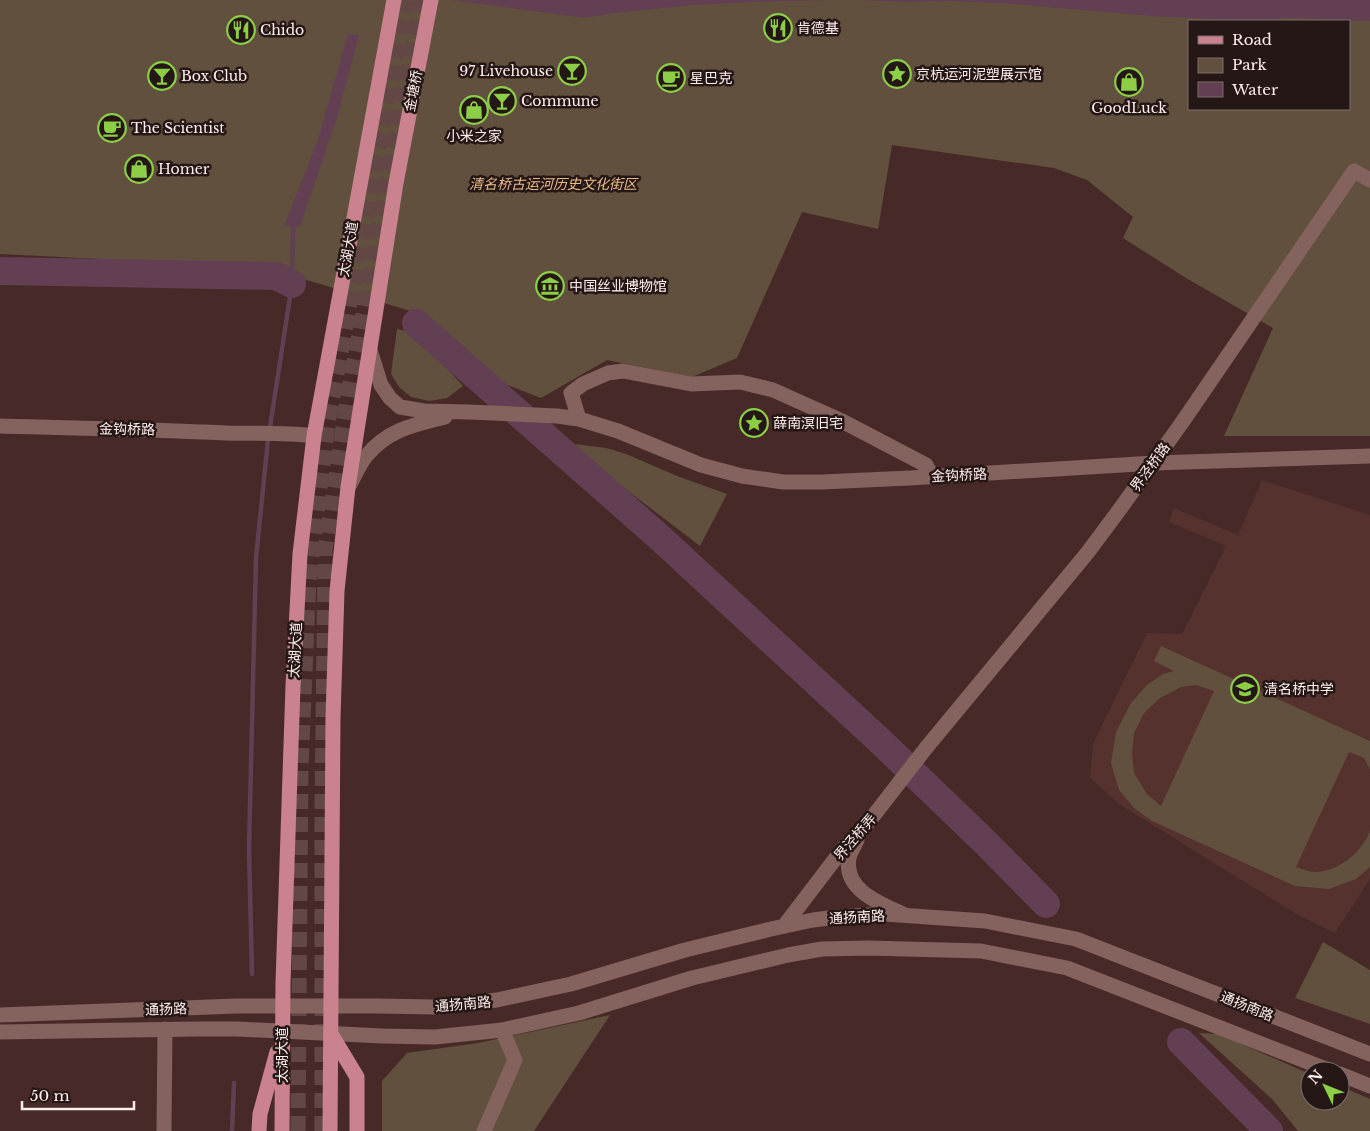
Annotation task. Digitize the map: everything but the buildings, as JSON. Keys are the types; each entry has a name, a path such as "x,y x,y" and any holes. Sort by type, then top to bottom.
{"main road":[{"name":"太湖大道","path":"282,1131 282,1032 293,686 300,554 314,436 394,0"},
{"name":"金塘桥","path":"370,350 396,183 431,0"},
{"path":"330,1131 333,718 337,591 348,487 370,350"},
{"path":"259,1131 260,1114 282,1032"},
{"path":"331,1034 357,1077 357,1131"}],"street":[{"name":"界泾桥路","path":"926,748 1088,552 1154,463 1354,171 1370,180"},
{"path":"370,350 381,385 390,398 400,407 424,411 469,412"},
{"path":"579,419 571,393 583,384 608,373 623,371 691,384 740,382 773,390 840,420 926,465 932,476"},
{"name":"金钩桥路","path":"469,412 557,416 579,419 618,431 701,465 742,476 783,482 932,476 1154,463 1370,456"},
{"path":"348,487 365,457 382,440 406,427 469,412"},
{"name":"金钩桥路","path":"0,426 154,429 245,434 282,433 314,436"},
{"name":"界泾桥弄","path":"784,926 845,846 864,828 926,748"},
{"path":"864,828 849,857 849,874 860,890 876,902 906,916"},
{"name":"通扬南路","path":"331,1006 434,1007 497,1000 571,984 685,950 784,926 838,917 885,914 985,921 1076,939 1370,1054"},
{"path":"331,1034 435,1036 502,1030 579,1013 692,978 788,955 822,950 868,948 981,951 1067,968 1305,1061"},
{"name":"通扬路","path":"0,1015 236,1006 331,1006"},
{"path":"164,1131 166,1029"},
{"name":"通扬路","path":"0,1032 237,1029 331,1034"},
{"path":"484,1131 515,1060 502,1030"},
{"path":"1350,1078 1370,1086"}],"shaded area":[{"name":"清名桥中学","path":"1262,480 1370,515 1370,879 1335,933 1293,912 1119,804 1090,778 1093,744 1147,633 1182,634 1226,546 1169,522 1174,508 1238,535"}],"green space":[{"name":"清名桥古运河历史文化街区","path":"0,0 1370,0 1370,436 1224,436 1273,328 1186,278 1123,238 1133,217 1087,180 1054,168 892,145 878,229 802,212 737,358 692,377 607,360 541,398 497,381 421,314 263,267 0,254"},
{"path":"397,329 415,333 463,386 447,398 430,401 411,397 399,387 391,374"},
{"path":"575,444 606,448 626,454 677,476 727,494 700,546 607,475"},
{"path":"1161,646 1370,741 1370,769 1364,758 1349,752 1296,867 1315,872 1332,869 1355,853 1370,831 1370,867 1356,879 1329,889 1295,886 1152,821 1134,808 1119,790 1111,763 1116,732 1131,703 1147,685 1163,674 1174,671 1154,661","holes":["1196,685 1214,691 1161,806 1147,794 1134,773 1132,753 1134,733 1144,713 1160,698 1181,687"]},
{"path":"1323,942 1370,970 1370,1024 1295,998"},
{"path":"610,1015 534,1131 382,1131 382,1081 407,1053 478,1043"},
{"path":"1199,1033 1218,1034 1300,1070 1300,1111 1350,1111 1350,1090 1370,1099 1370,1131 1298,1131 1272,1099"}],"water":[{"path":"451,0 831,0 693,5 585,18"},
{"path":"858,0 1370,0 1370,21 1289,18 1231,20 1152,16 1001,3"},
{"path":"348,34 359,35 337,118 300,226 284,226 317,143"}],"waterway":[{"path":"252,974 249,848 256,558 268,440 292,284 294,223"},
{"path":"0,271 276,276 292,284"},
{"path":"416,323 658,536 879,740 1046,904"},
{"path":"1181,1042 1269,1131"},
{"path":"232,1131 234,1083"}],"tunnel":[{"path":"298,1131 301,766 309,580 328,423 406,0"},
{"path":"322,1131 322,810 325,550 348,394 421,0"}],"place":[{"name":"肯德基","path":"778,28"},
{"name":"Chido","path":"241,30"},
{"name":"97 Livehouse","path":"572,71"},
{"name":"京杭运河泥塑展示馆","path":"897,74"},
{"name":"Box Club","path":"162,76"},
{"name":"星巴克","path":"671,78"},
{"name":"GoodLuck","path":"1129,82"},
{"name":"Commune","path":"502,101"},
{"name":"小米之家","path":"474,110"},
{"name":"The Scientist","path":"112,128"},
{"name":"Homer","path":"139,169"},
{"name":"中国丝业博物馆","path":"550,286"},
{"name":"薛南溟旧宅","path":"754,423"},
{"name":"清名桥中学","path":"1245,689"}]}
